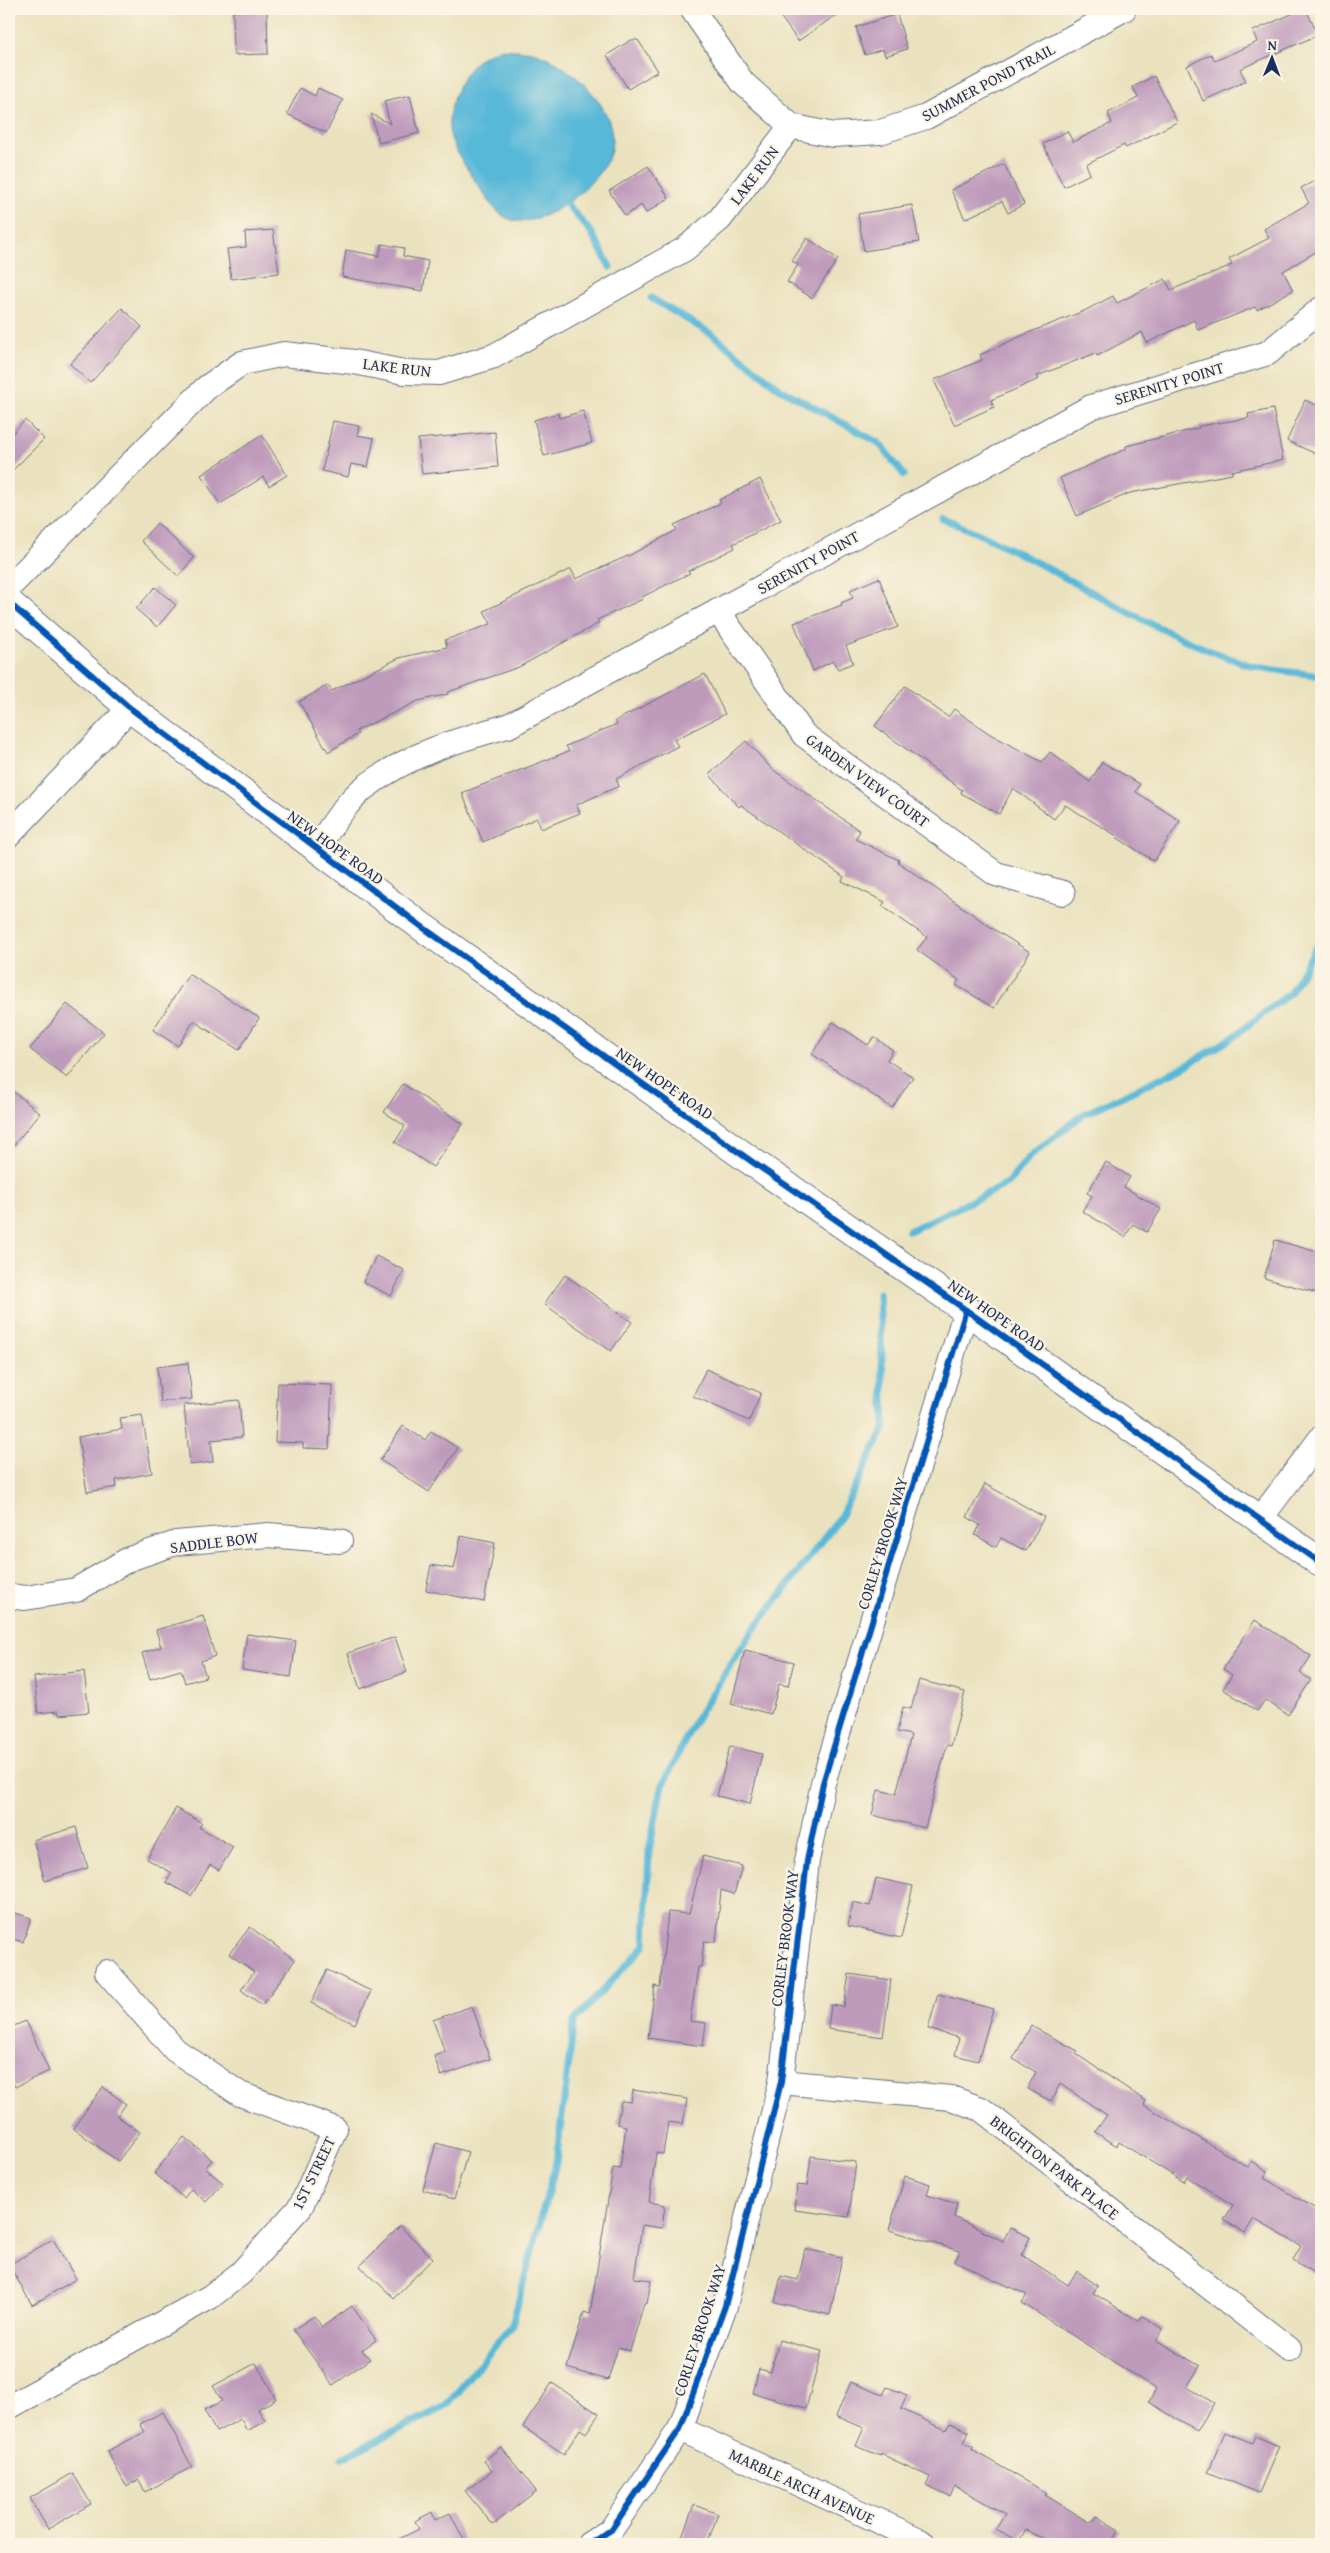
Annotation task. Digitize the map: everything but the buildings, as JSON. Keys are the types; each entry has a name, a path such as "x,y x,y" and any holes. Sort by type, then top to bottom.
{"street":[{"path":"692,9 743,83 790,126"},
{"name":"SUMMER POND TRAIL","path":"790,126 833,135 880,132 926,116 1124,9"},
{"name":"LAKE RUN","path":"9,587 206,388 242,363 284,354 354,362 404,372 439,373 494,356 685,249 720,219 790,126"},
{"name":"SERENITY POINT","path":"316,848 363,789 411,757 457,740 508,726 1091,407 1268,353 1318,318"},
{"name":"NEW HOPE ROAD","path":"9,603 130,708 316,848 751,1161 966,1310 1321,1563"},
{"name":"GARDEN VIEW COURT","path":"718,611 804,735 996,874 1063,893"},
{"path":"9,835 130,708"},
{"name":"CORLEY BROOK WAY","path":"589,2544 611,2530 680,2429 725,2306 781,2082 808,1861 823,1783 966,1310"},
{"path":"1260,1519 1321,1438"},
{"name":"SADDLE BOW","path":"9,1596 25,1598 76,1590 129,1559 176,1543 268,1535 340,1541"},
{"name":"1ST STREET","path":"9,2407 210,2297 241,2273 301,2206 335,2129 240,2094 175,2050 107,1972"},
{"name":"BRIGHTON PARK PLACE","path":"781,2082 951,2098 981,2109 1289,2349"},
{"name":"MARBLE ARCH AVENUE","path":"680,2429 915,2538 923,2544"}],"water":[{"path":"499,49 539,54 569,72 581,82 602,106 612,134 608,158 601,170 585,189 553,212 529,220 517,221 507,218 494,208 462,160 450,134 449,125 452,103 462,81 475,63 482,57"}],"waterway":[{"path":"566,203 591,232 610,267"},
{"path":"651,298 713,335 779,388 879,443 904,475"},
{"path":"943,519 982,535 1168,632 1207,649 1246,664 1274,670 1321,676"},
{"path":"909,1231 1007,1184 1029,1157 1082,1115 1186,1066 1232,1038 1290,993 1321,939"},
{"path":"341,2458 446,2406 512,2325 556,2163 574,2021 645,1945 649,1851 661,1789 694,1722 751,1633 839,1519 885,1427 879,1293"},
{"path":"1315,2544 1321,2538"}],"cycle path":[{"path":"9,603 130,708 421,926 1321,1563"},
{"path":"589,2544 611,2530 680,2429 725,2306 781,2082 807,1861 823,1783 966,1310"}]}
